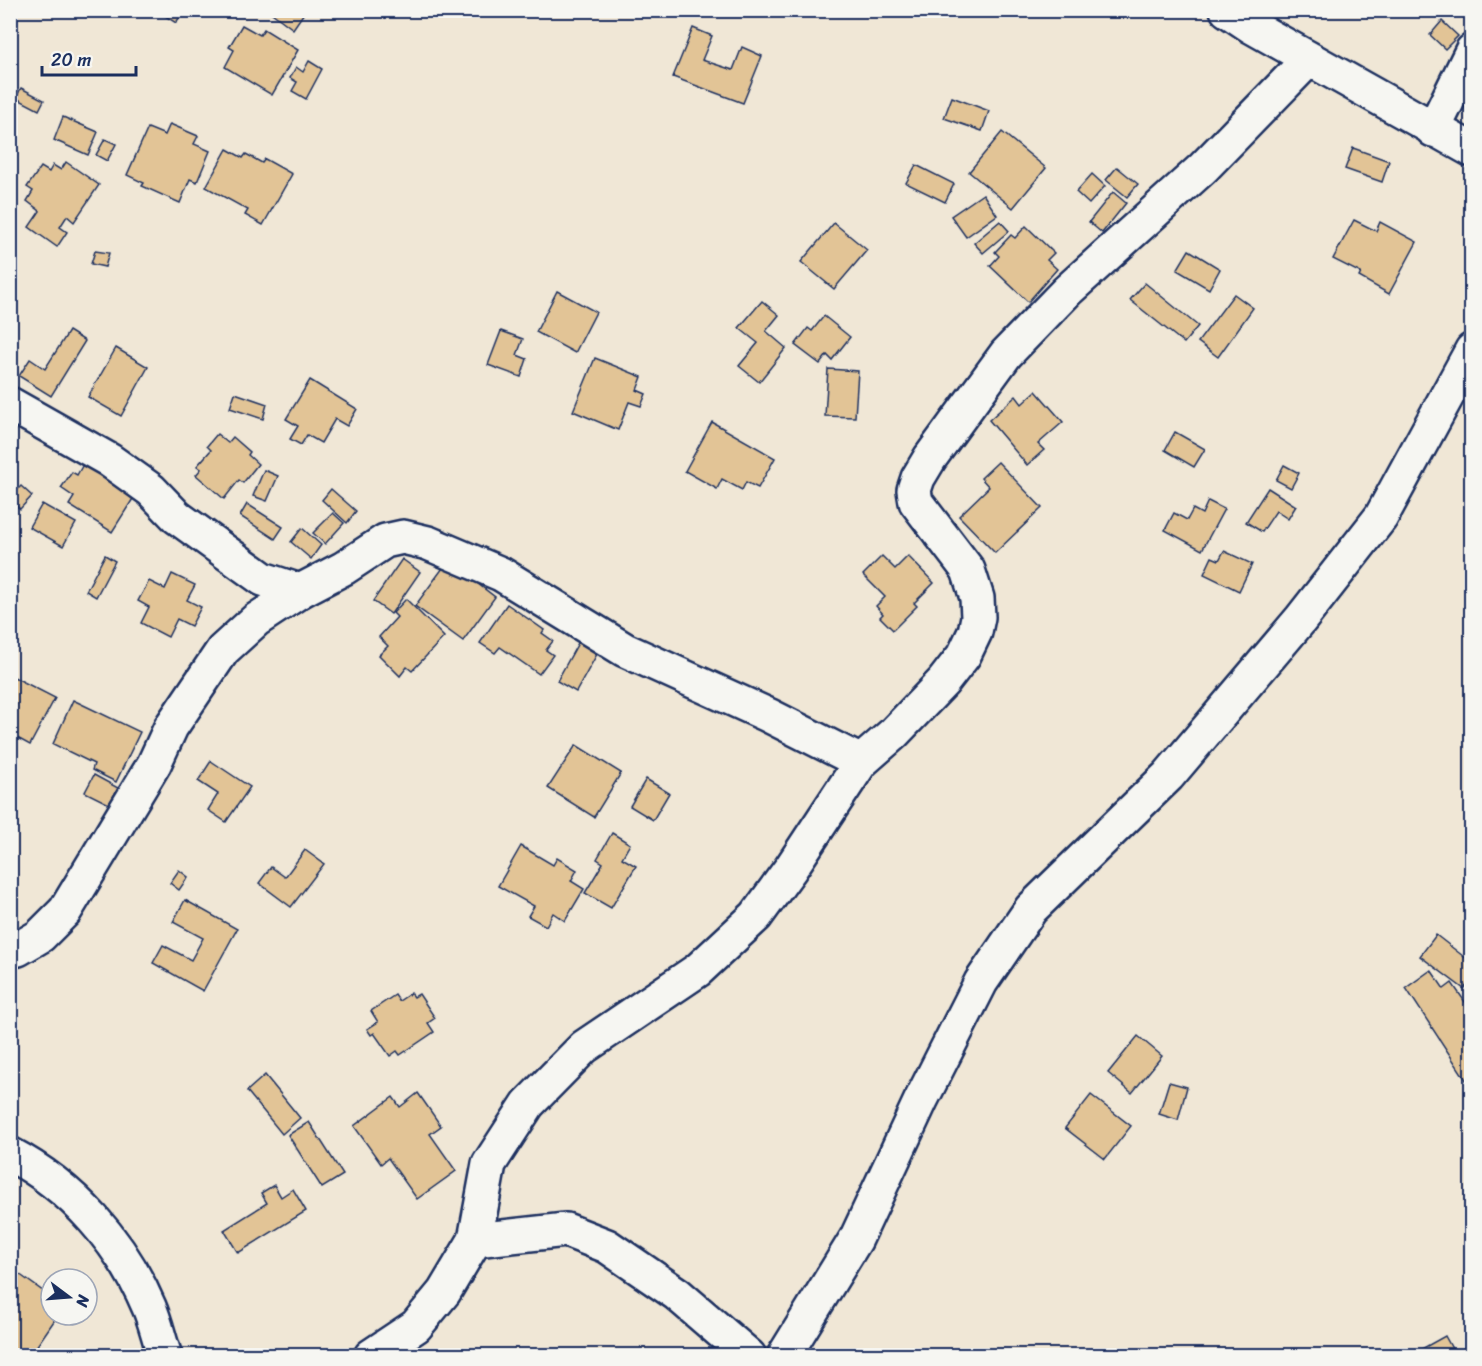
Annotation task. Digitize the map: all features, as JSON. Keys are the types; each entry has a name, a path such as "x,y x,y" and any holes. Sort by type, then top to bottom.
{"street":[{"path":"1227,10 1251,26 1472,150"},
{"path":"1433,130 1472,51"},
{"path":"371,1356 416,1326 444,1292 475,1240 489,1164 528,1104 584,1047 698,970 756,916 791,868 861,762 893,734 943,682 964,655 975,632 978,617 977,598 968,570 916,502 914,490 930,458 1006,354 1067,291 1203,168 1309,59"},
{"path":"784,1356 856,1239 921,1100 981,982 999,955 1031,909 1168,776 1301,619 1374,526 1472,350"},
{"path":"10,404 109,460 151,490 177,517 264,579 300,591"},
{"path":"10,951 18,950 40,936 65,911 154,764 171,727 224,650 256,620 300,591 344,568 385,541 403,537 428,543 501,574 625,650 768,715 861,762"},
{"path":"10,1154 28,1163 77,1203 109,1237 150,1308 165,1356"},
{"path":"475,1240 566,1230 607,1246 677,1294 749,1356"}],"building":[{"path":"156,10 184,10 176,23"},
{"path":"268,10 306,10 293,29"},
{"path":"1442,21 1458,36 1445,49 1430,35"},
{"path":"242,25 260,35 264,29 298,50 272,95 225,67 234,50 229,47"},
{"path":"693,28 712,36 702,60 733,70 742,47 762,56 743,103 673,77"},
{"path":"309,61 322,69 306,99 292,91 297,82 290,78 296,67 303,72"},
{"path":"21,88 44,100 39,110 16,98"},
{"path":"952,97 989,111 982,131 944,118"},
{"path":"63,117 98,132 88,155 54,140"},
{"path":"170,124 198,136 194,144 210,151 197,182 190,179 180,203 142,186 144,183 127,175 148,128 165,135"},
{"path":"1002,132 1046,168 1013,208 969,172"},
{"path":"105,139 116,144 107,161 96,155"},
{"path":"1353,148 1389,161 1382,182 1345,169"},
{"path":"227,149 243,158 246,154 262,163 265,159 292,174 263,225 245,215 248,210 206,187"},
{"path":"66,162 99,185 74,222 67,216 60,227 67,232 57,247 29,227 40,211 27,201 33,191 27,187 41,167 49,172 53,165 61,170"},
{"path":"916,165 954,184 945,202 906,183"},
{"path":"1117,167 1138,184 1127,197 1106,180"},
{"path":"1092,174 1105,186 1089,204 1076,192"},
{"path":"1113,192 1126,203 1102,233 1089,222"},
{"path":"983,194 997,215 966,237 951,216"},
{"path":"1354,220 1376,231 1380,222 1417,242 1389,294 1359,277 1361,273 1333,259"},
{"path":"1000,221 1009,231 983,253 974,243"},
{"path":"834,223 867,250 834,289 801,262"},
{"path":"1026,226 1054,253 1047,260 1057,269 1028,302 990,266 999,256 995,252 1011,235 1015,238"},
{"path":"1189,250 1220,269 1209,289 1177,270"},
{"path":"95,251 109,253 105,267 91,264"},
{"path":"1145,283 1198,326 1184,343 1130,300"},
{"path":"557,291 596,312 575,353 536,332"},
{"path":"1234,294 1253,308 1218,357 1198,342"},
{"path":"762,301 779,315 766,331 786,348 759,382 739,366 758,343 739,328"},
{"path":"824,316 850,337 832,360 827,355 820,364 795,345 808,328 812,331"},
{"path":"69,331 85,341 51,396 19,376 30,359 45,369"},
{"path":"501,331 523,339 517,355 527,359 521,377 488,365"},
{"path":"116,348 148,367 121,416 88,397"},
{"path":"595,358 642,377 637,390 646,394 641,406 629,402 618,430 573,411"},
{"path":"828,369 858,371 855,417 825,416"},
{"path":"310,380 357,409 347,426 335,419 321,443 307,435 301,445 290,439 298,426 286,419"},
{"path":"1036,391 1063,422 1038,444 1044,450 1027,465 989,420 1016,396 1022,404"},
{"path":"235,393 267,404 263,419 230,408"},
{"path":"712,422 775,458 758,488 746,482 742,490 722,479 717,489 685,471"},
{"path":"1175,432 1205,449 1194,467 1165,450"},
{"path":"217,434 228,443 233,437 250,452 248,455 258,464 243,483 239,480 224,499 196,475 201,469 197,466 211,450 207,446"},
{"path":"85,461 136,494 112,532 69,505 74,497 61,488 72,472 77,475"},
{"path":"998,462 1042,508 995,553 959,516 989,487 981,478"},
{"path":"1284,465 1299,473 1291,488 1276,480"},
{"path":"264,470 278,476 267,501 253,496"},
{"path":"21,486 32,496 20,509 10,500 10,497"},
{"path":"1268,488 1296,506 1288,519 1276,511 1262,532 1246,522"},
{"path":"331,489 356,511 347,523 322,500"},
{"path":"1208,501 1224,509 1202,550 1165,530 1174,513 1187,520 1193,509 1202,514"},
{"path":"42,504 76,523 63,546 29,527"},
{"path":"247,504 283,527 275,539 240,516"},
{"path":"333,513 344,523 325,544 313,533"},
{"path":"302,528 321,545 311,559 291,542"},
{"path":"1224,551 1252,564 1239,591 1204,574 1212,557 1219,560"},
{"path":"105,555 115,561 96,597 86,591"},
{"path":"882,556 895,569 908,556 934,583 914,603 917,606 893,630 880,617 883,614 876,606 885,597 863,575"},
{"path":"402,559 420,572 391,614 373,601"},
{"path":"448,561 495,597 463,641 415,606"},
{"path":"172,574 195,585 187,600 201,607 191,626 177,619 168,637 141,623 149,607 138,601 149,581 165,589"},
{"path":"406,599 444,637 412,671 407,667 400,676 379,655 388,646 379,637 397,617 393,613"},
{"path":"507,604 544,630 542,633 553,641 546,650 553,655 539,674 500,647 495,653 480,643"},
{"path":"583,634 602,645 576,692 557,681"},
{"path":"10,675 55,698 30,745 10,734"},
{"path":"73,700 140,732 116,782 92,770 94,764 53,744"},
{"path":"576,745 621,773 594,817 548,788"},
{"path":"211,761 250,787 226,822 208,810 218,794 198,781"},
{"path":"94,775 118,788 109,804 85,792"},
{"path":"646,779 669,793 653,820 630,806"},
{"path":"612,833 630,844 622,858 636,866 611,908 585,893 603,863 597,859"},
{"path":"521,846 553,865 557,858 577,870 571,881 584,889 565,921 553,913 546,926 528,916 534,906 498,886"},
{"path":"305,850 324,864 291,907 259,883 271,867 285,877"},
{"path":"179,870 188,877 179,890 170,883"},
{"path":"185,900 237,929 203,991 153,963 163,945 191,960 203,938 173,922"},
{"path":"1436,935 1472,963 1472,979 1464,989 1420,956"},
{"path":"1431,970 1444,989 1452,983 1472,1012 1472,1016 1468,1019 1472,1024 1472,1089 1406,988"},
{"path":"411,993 414,997 419,994 435,1018 428,1023 434,1032 400,1055 397,1051 390,1056 374,1033 371,1035 367,1029 378,1022 371,1011 395,995 399,1001"},
{"path":"1138,1036 1162,1056 1132,1093 1108,1073"},
{"path":"265,1075 300,1118 282,1134 247,1091"},
{"path":"1169,1082 1187,1087 1178,1120 1159,1114"},
{"path":"418,1093 441,1126 430,1134 456,1171 417,1199 388,1158 381,1164 354,1126 393,1097 400,1107"},
{"path":"1091,1095 1131,1126 1105,1159 1065,1128"},
{"path":"309,1122 343,1175 322,1188 288,1135"},
{"path":"274,1185 281,1197 293,1189 306,1211 238,1253 224,1230 267,1203 261,1193"},
{"path":"19,1274 39,1288 39,1327 50,1327 30,1356 10,1356 10,1286"},
{"path":"1445,1336 1456,1356 1409,1356"}]}
